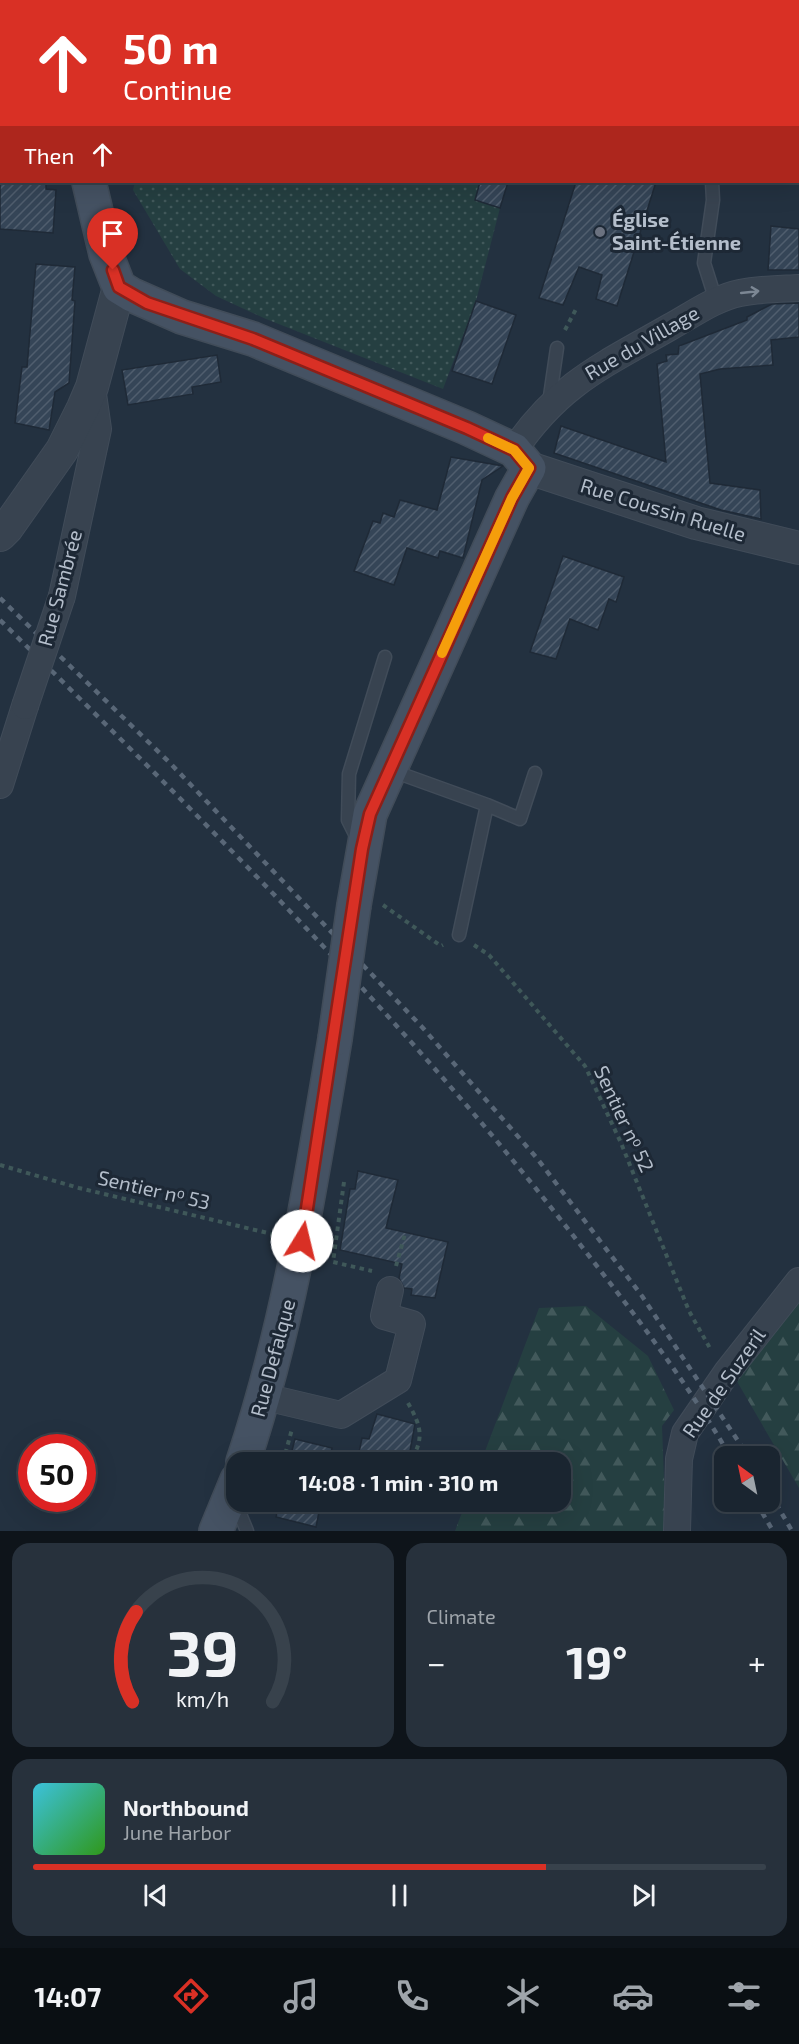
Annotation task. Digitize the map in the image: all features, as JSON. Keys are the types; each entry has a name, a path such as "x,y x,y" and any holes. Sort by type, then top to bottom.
{"main road":[{"path":"89,183 106,254 119,287 147,303 253,339 522,459 512,498 388,769 370,814 362,849 363,897"},
{"name":"Rue Defalque","path":"246,1452 265,1397 302,1241 335,1039 363,897"},
{"path":"216,1531 226,1508"}],"street":[{"path":"0,535 8,528 62,450 92,387 119,287"},
{"name":"Rue du Village","path":"522,459 549,406 568,387 593,370 716,301 739,293 799,288"},
{"name":"Rue Sambrée","path":"0,785 62,596 98,429 92,387"},
{"name":"Rue Coussin Ruelle","path":"522,459 696,523 799,548"},
{"name":"Rue de Suzeril","path":"677,1531 679,1459 685,1433 727,1372 799,1281"},
{"path":"265,1397 341,1414 398,1380 412,1324 384,1316 392,1283"}],"lane":[{"path":"712,183 713,200 704,263 716,301"},
{"path":"549,406 551,377 557,348"},
{"path":"362,849 348,820 349,774 385,657"},
{"path":"388,769 520,819 535,773"},
{"path":"459,934 487,805"},
{"path":"242,1512 247,1531"}],"path":[{"path":"363,897 441,946 459,934"},
{"name":"Sentier nᵒ 52","path":"459,934 489,955 585,1066 621,1143 689,1311 718,1363 727,1372"},
{"name":"Sentier nᵒ 53","path":"0,1165 79,1188 302,1241"},
{"path":"346,1170 333,1262 392,1283 405,1234"},
{"path":"394,1383 421,1426 416,1452"},
{"path":"286,1452 298,1405"}],"green space":[{"path":"135,183 480,183 475,200 500,208 476,301 443,389 266,319 216,296 180,269 133,190"},
{"path":"799,1294 799,1488 780,1455 780,1446 775,1446 735,1378"},
{"path":"586,1306 648,1356 674,1410 662,1426 666,1531 455,1531 462,1512 571,1512 571,1452 485,1452 539,1308"}],"building":[{"path":"0,183 46,183 46,189 56,190 53,233 0,229"},
{"path":"480,183 508,183 500,208 475,200"},
{"name":"Église Saint-Étienne","path":"576,183 656,183 617,306 596,299 602,275 579,267 563,305 539,298"},
{"path":"771,226 799,229 799,270 768,270"},
{"path":"36,264 75,267 69,383 55,392 49,430 15,423 22,367 27,367"},
{"path":"476,301 516,315 492,384 452,371"},
{"path":"799,303 799,337 771,340 773,365 720,369 700,374 710,483 760,490 761,519 721,510 554,453 561,426 666,462 657,364 667,361 666,355 678,354 679,346 747,320 747,317 772,304"},
{"path":"217,355 221,382 192,387 193,394 128,405 122,370"},
{"path":"451,457 503,466 482,480 463,558 440,551 438,558 407,548 394,585 354,571 373,521 380,523 383,513 394,517 400,500 437,510"},
{"path":"563,556 624,577 616,602 609,599 598,630 570,619 556,659 530,652"},
{"path":"358,1171 398,1180 386,1228 448,1242 435,1298 411,1295 412,1289 404,1288 399,1278 402,1264 340,1250 350,1189 355,1189"},
{"path":"377,1414 415,1424 410,1452 359,1452 362,1438 369,1439"},
{"path":"295,1439 332,1448 331,1452 292,1452"},
{"path":"277,1512 319,1512 316,1527 276,1517"}],"railway":[{"path":"0,598 170,763 422,1027 536,1157 642,1296 741,1446"},
{"path":"0,620 298,919 440,1075 509,1156 616,1291 676,1372 724,1446"},
{"path":"780,1510 792,1531"},
{"path":"762,1512 773,1531"}],"slow traffic":[{"path":"442,653 512,498 529,468 514,450 488,438"}],"place":[{"name":"Église Saint-Étienne","path":"600,232"}],"route":[{"path":"113,270 119,287 147,303 182,317 253,339 467,428 514,450 529,468 512,498 388,769 370,814 362,849 335,1039 302,1241"}]}
